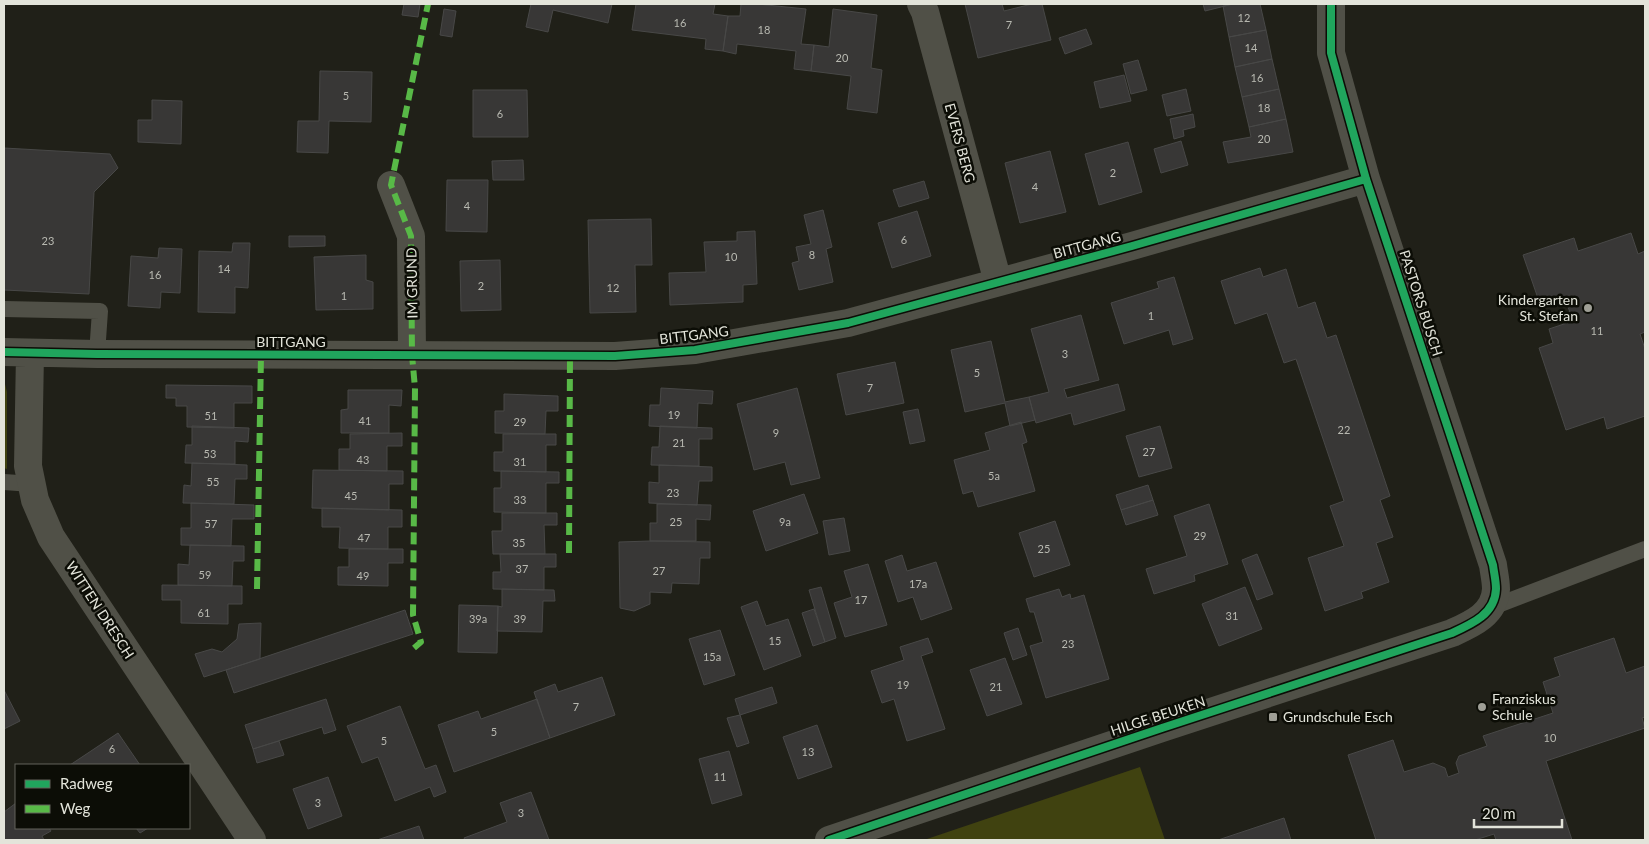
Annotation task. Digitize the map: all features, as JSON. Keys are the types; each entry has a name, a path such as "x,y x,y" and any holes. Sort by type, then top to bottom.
{"street":[{"name":"EVERS BERG","path":"921,4 925,12 998,282"},
{"name":"PASTORS BUSCH","path":"1331,4 1331,53 1366,179 1493,565 1496,589 1490,608"},
{"name":"BITTGANG","path":"17,353 615,356 695,350 848,323 1132,246 1366,179"},
{"name":"IM GRUND","path":"391,185 411,236 412,355"},
{"name":"WITTEN DRESCH","path":"17,353 28,466 35,500 51,536 252,840"},
{"name":"HILGE BEUKEN","path":"829,840 1452,633 1476,622 1490,608"}],"lane":[{"path":"4,309 100,311 98,354"},
{"path":"4,482 32,484"},
{"path":"1490,608 1645,548"}],"shaded area":[{"path":"4,380 7,392 7,469 4,468"},
{"path":"1140,767 1165,840 924,840"}],"building":[{"path":"404,4 420,4 418,17 402,15"},
{"path":"531,4 612,4 608,23 553,10 548,32 526,27"},
{"path":"636,4 715,4 713,14 728,16 723,51 705,49 706,39 632,30"},
{"path":"741,4 806,9 801,44 814,45 811,71 794,69 796,51 737,44 736,54 723,51 728,16 740,16"},
{"path":"965,4 1002,4 1004,11 1032,4 1042,4 1051,40 978,58"},
{"path":"1203,4 1233,4 1205,11"},
{"path":"1260,4 1266,30 1229,37 1223,6"},
{"path":"444,9 456,11 452,37 440,35"},
{"path":"833,9 877,15 871,68 882,70 877,113 847,109 851,76 811,71 814,45 829,47"},
{"path":"1086,29 1092,44 1065,54 1059,38"},
{"path":"1266,30 1272,59 1235,67 1229,37"},
{"path":"1272,59 1279,89 1242,97 1235,67"},
{"path":"1138,60 1147,90 1131,94 1123,64"},
{"path":"320,71 372,72 371,122 329,121 328,153 297,152 298,121 319,121"},
{"path":"1124,75 1131,101 1100,108 1094,82"},
{"path":"1186,89 1191,111 1167,116 1162,95"},
{"path":"1279,89 1286,119 1249,127 1242,97"},
{"path":"473,90 527,90 528,137 473,137"},
{"path":"152,100 182,101 181,144 138,142 138,120 152,120"},
{"path":"1193,114 1195,127 1183,130 1184,136 1174,139 1170,119"},
{"path":"1286,119 1293,152 1228,163 1223,142 1251,137 1249,127"},
{"path":"1181,141 1188,165 1161,173 1154,149"},
{"path":"1128,142 1142,192 1099,205 1085,154"},
{"path":"4,148 110,154 118,168 94,192 89,294 4,290"},
{"path":"1050,151 1066,212 1020,223 1005,163"},
{"path":"523,160 524,180 493,180 492,161"},
{"path":"447,180 488,180 487,232 446,231"},
{"path":"924,181 929,198 899,207 893,190"},
{"path":"823,210 832,247 826,249 833,282 799,290 792,263 799,261 796,247 811,244 804,215"},
{"path":"917,211 931,256 892,268 878,223"},
{"path":"651,219 652,265 635,265 636,312 590,313 588,220"},
{"path":"755,231 757,284 743,285 743,302 670,305 669,273 706,272 704,242 737,241 737,232"},
{"path":"1631,233 1638,254 1645,251 1645,332 1640,334 1645,349 1645,416 1607,429 1604,417 1566,430 1539,348 1553,343 1549,329 1573,321 1565,298 1541,307 1523,255 1574,238 1578,251"},
{"path":"289,236 325,236 325,246 289,247"},
{"path":"233,243 250,243 248,288 235,287 235,313 198,312 199,251 232,252"},
{"path":"159,248 182,249 180,293 161,292 160,308 128,306 131,256 158,258"},
{"path":"366,255 366,280 373,282 373,309 316,310 314,257"},
{"path":"500,260 501,310 461,311 460,261"},
{"path":"1260,268 1263,277 1286,269 1298,308 1315,302 1327,338 1336,335 1390,496 1380,500 1393,537 1376,543 1389,582 1361,592 1363,598 1325,611 1308,558 1344,546 1330,506 1344,501 1296,359 1284,363 1267,313 1235,324 1221,281"},
{"path":"1174,277 1193,339 1173,345 1169,330 1124,344 1111,303 1159,288 1157,282"},
{"path":"1081,315 1099,380 1064,389 1067,398 1118,384 1125,410 1074,425 1071,413 1036,423 1029,397 1049,392 1031,329"},
{"path":"991,341 1005,402 1029,397 1035,420 1010,426 1005,403 965,412 951,350"},
{"path":"895,362 904,403 846,415 837,374"},
{"path":"166,385 252,386 252,403 234,403 234,428 187,427 187,406 176,406 176,398 166,398"},
{"path":"661,388 713,391 712,404 698,403 697,428 649,426 650,405 660,405"},
{"path":"797,388 820,478 791,485 785,462 754,470 737,404"},
{"path":"348,390 402,390 401,406 389,405 389,433 341,433 341,410 348,409"},
{"path":"504,394 558,396 558,411 546,411 545,434 495,433 495,411 504,411"},
{"path":"918,409 925,441 910,444 903,412"},
{"path":"1021,422 1027,442 1022,444 1035,491 978,507 973,491 963,494 954,460 990,450 985,433"},
{"path":"192,426 249,428 248,442 235,441 235,464 185,463 186,445 192,445"},
{"path":"660,426 712,428 712,439 699,439 699,466 651,465 652,447 659,447"},
{"path":"1160,426 1172,468 1139,477 1126,436"},
{"path":"402,433 402,446 387,446 387,471 339,470 339,449 350,449 350,434"},
{"path":"503,434 556,434 556,445 546,445 546,472 494,471 494,452 503,452"},
{"path":"192,463 247,465 247,479 235,479 234,504 183,503 184,485 191,486"},
{"path":"659,465 712,467 712,481 699,481 697,505 649,503 649,482 659,483"},
{"path":"313,470 403,471 403,484 389,484 389,510 312,508"},
{"path":"501,471 559,472 559,483 546,483 546,513 494,512 494,488 501,488"},
{"path":"1148,485 1153,500 1121,510 1116,495"},
{"path":"804,494 818,533 766,551 753,511"},
{"path":"1153,500 1158,515 1126,525 1121,510"},
{"path":"191,503 254,505 254,519 232,519 231,546 181,545 181,528 191,528"},
{"path":"657,504 711,505 710,520 696,519 696,541 650,541 650,523 657,523"},
{"path":"1209,504 1228,564 1194,575 1195,581 1154,594 1146,569 1187,556 1174,516"},
{"path":"322,508 402,510 402,527 388,527 388,549 339,548 340,527 322,527"},
{"path":"502,513 557,513 557,525 544,525 545,554 493,554 492,531 502,531"},
{"path":"844,518 850,551 829,555 823,521"},
{"path":"1055,521 1070,565 1034,577 1019,533"},
{"path":"619,542 710,542 710,558 700,558 699,584 672,583 671,593 650,592 650,604 634,611 620,608"},
{"path":"190,545 244,546 244,561 233,561 232,586 178,585 178,564 189,565"},
{"path":"349,549 403,549 403,563 388,563 388,586 338,585 338,567 349,567"},
{"path":"500,554 556,554 556,567 544,567 544,590 493,589 493,572 501,572"},
{"path":"1257,554 1273,594 1257,600 1242,560"},
{"path":"902,555 907,571 936,562 952,609 921,620 913,597 898,602 885,561"},
{"path":"868,564 887,625 845,637 834,603 852,597 844,571"},
{"path":"162,585 242,586 242,604 228,604 228,624 181,623 181,600 162,600"},
{"path":"821,587 836,638 825,642 809,590"},
{"path":"1245,587 1262,629 1219,646 1202,604"},
{"path":"502,589 554,590 555,601 543,601 542,632 497,631 498,606 502,607"},
{"path":"1059,589 1062,597 1070,594 1071,599 1084,595 1109,679 1046,698 1030,646 1043,642 1034,612 1030,612 1026,599"},
{"path":"757,601 766,626 788,619 801,656 764,670 741,607"},
{"path":"459,605 498,606 497,653 458,652"},
{"path":"814,609 825,642 813,646 802,613"},
{"path":"405,610 413,634 234,693 226,670"},
{"path":"261,623 260,659 204,677 195,654 212,649 222,652 237,639 239,624"},
{"path":"1018,628 1027,655 1013,660 1004,633"},
{"path":"720,630 735,675 704,685 689,639"},
{"path":"928,638 933,652 921,656 945,729 907,741 894,699 882,703 871,671 904,660 900,647"},
{"name":"Franziskus Schule","path":"1614,638 1626,673 1645,666 1645,717 1642,718 1645,728 1546,761 1572,840 1496,840 1494,834 1475,840 1376,840 1348,755 1393,740 1404,772 1433,763 1445,768 1448,777 1459,773 1456,763 1459,756 1487,746 1483,736 1553,713 1543,682 1560,676 1554,658"},
{"path":"1005,658 1022,704 987,716 970,670"},
{"path":"602,677 615,715 550,738 534,692 555,684 558,692"},
{"path":"772,687 777,703 740,715 735,699"},
{"path":"4,690 20,721 4,729"},
{"path":"326,699 336,730 324,734 322,727 253,749 245,725"},
{"path":"537,699 550,738 454,772 438,725 478,711 481,719"},
{"path":"400,706 425,769 436,765 446,792 434,797 430,787 395,801 378,757 362,763 347,726"},
{"path":"740,715 749,743 737,747 727,718"},
{"path":"817,725 832,767 798,779 783,737"},
{"path":"118,733 139,764 72,764"},
{"path":"279,741 284,755 257,763 253,749"},
{"path":"729,751 742,795 712,804 699,759"},
{"path":"328,777 342,816 308,829 293,789"},
{"path":"531,792 549,840 465,840 464,838 507,822 500,803"},
{"path":"15,804 15,829 50,829 51,831 42,836 44,840 4,840 4,812"},
{"path":"1284,818 1291,840 1218,840"},
{"path":"419,826 424,840 377,840"},
{"path":"137,829 146,829 140,833"}],"marked path":[{"path":"414,648 421,642 413,615 415,388 412,355 411,236 391,185 428,4"},
{"path":"257,589 261,355"},
{"path":"569,553 570,356"}],"cycle path":[{"path":"829,840 1452,633 1474,622 1487,612 1492,605 1496,589 1493,565 1366,179 1331,53 1331,4"},
{"path":"4,352 615,356 695,350 848,323 1132,246 1366,179"}],"place":[{"name":"Kindergarten St. Stefan","path":"1588,308"},
{"name":"Franziskus Schule","path":"1482,707"},
{"name":"Grundschule Esch","path":"1273,717"}]}
